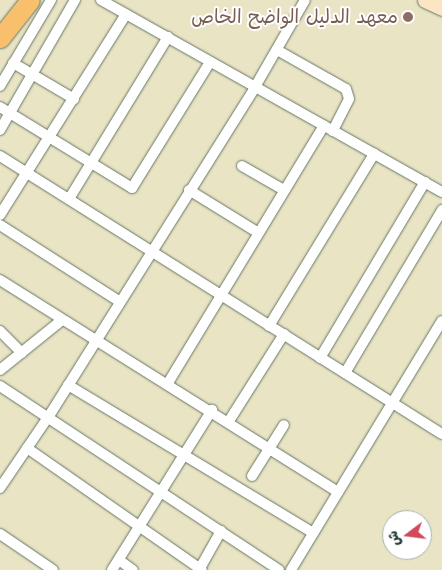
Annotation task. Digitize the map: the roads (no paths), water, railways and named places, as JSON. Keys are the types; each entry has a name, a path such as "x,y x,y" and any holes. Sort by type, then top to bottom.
{"highway":[{"path":"0,36 22,0"},
{"path":"0,36 30,0"}],"main road":[{"path":"425,0 442,8"}],"street":[{"path":"0,86 51,0"},
{"path":"0,130 5,109 32,74 75,0"},
{"path":"101,0 442,192"},
{"path":"1,486 49,416 188,190 255,87 305,0"},
{"path":"0,215 51,137 126,14"},
{"path":"69,199 168,38"},
{"path":"168,383 257,232 284,190 349,99 346,89 277,50"},
{"path":"5,109 132,188 210,62"},
{"path":"13,64 74,99"},
{"path":"269,326 374,154"},
{"path":"0,156 442,434"},
{"path":"242,166 284,190"},
{"path":"320,358 425,182"},
{"path":"188,190 257,232"},
{"path":"345,373 442,210"},
{"path":"0,224 119,301"},
{"path":"2,284 212,410 338,492"},
{"path":"0,370 62,320"},
{"path":"291,570 442,321"},
{"path":"0,331 22,353"},
{"path":"229,421 284,334"},
{"path":"68,385 313,533"},
{"path":"0,386 49,416 279,570"},
{"path":"112,570 212,410"},
{"path":"252,476 284,425"},
{"path":"27,448 138,528 201,570 222,532"},
{"path":"0,534 53,570"},
{"path":"118,560 133,570"}],"place":[{"name":"معهد الدليل الواضح الخاص","path":"408,17"}]}
